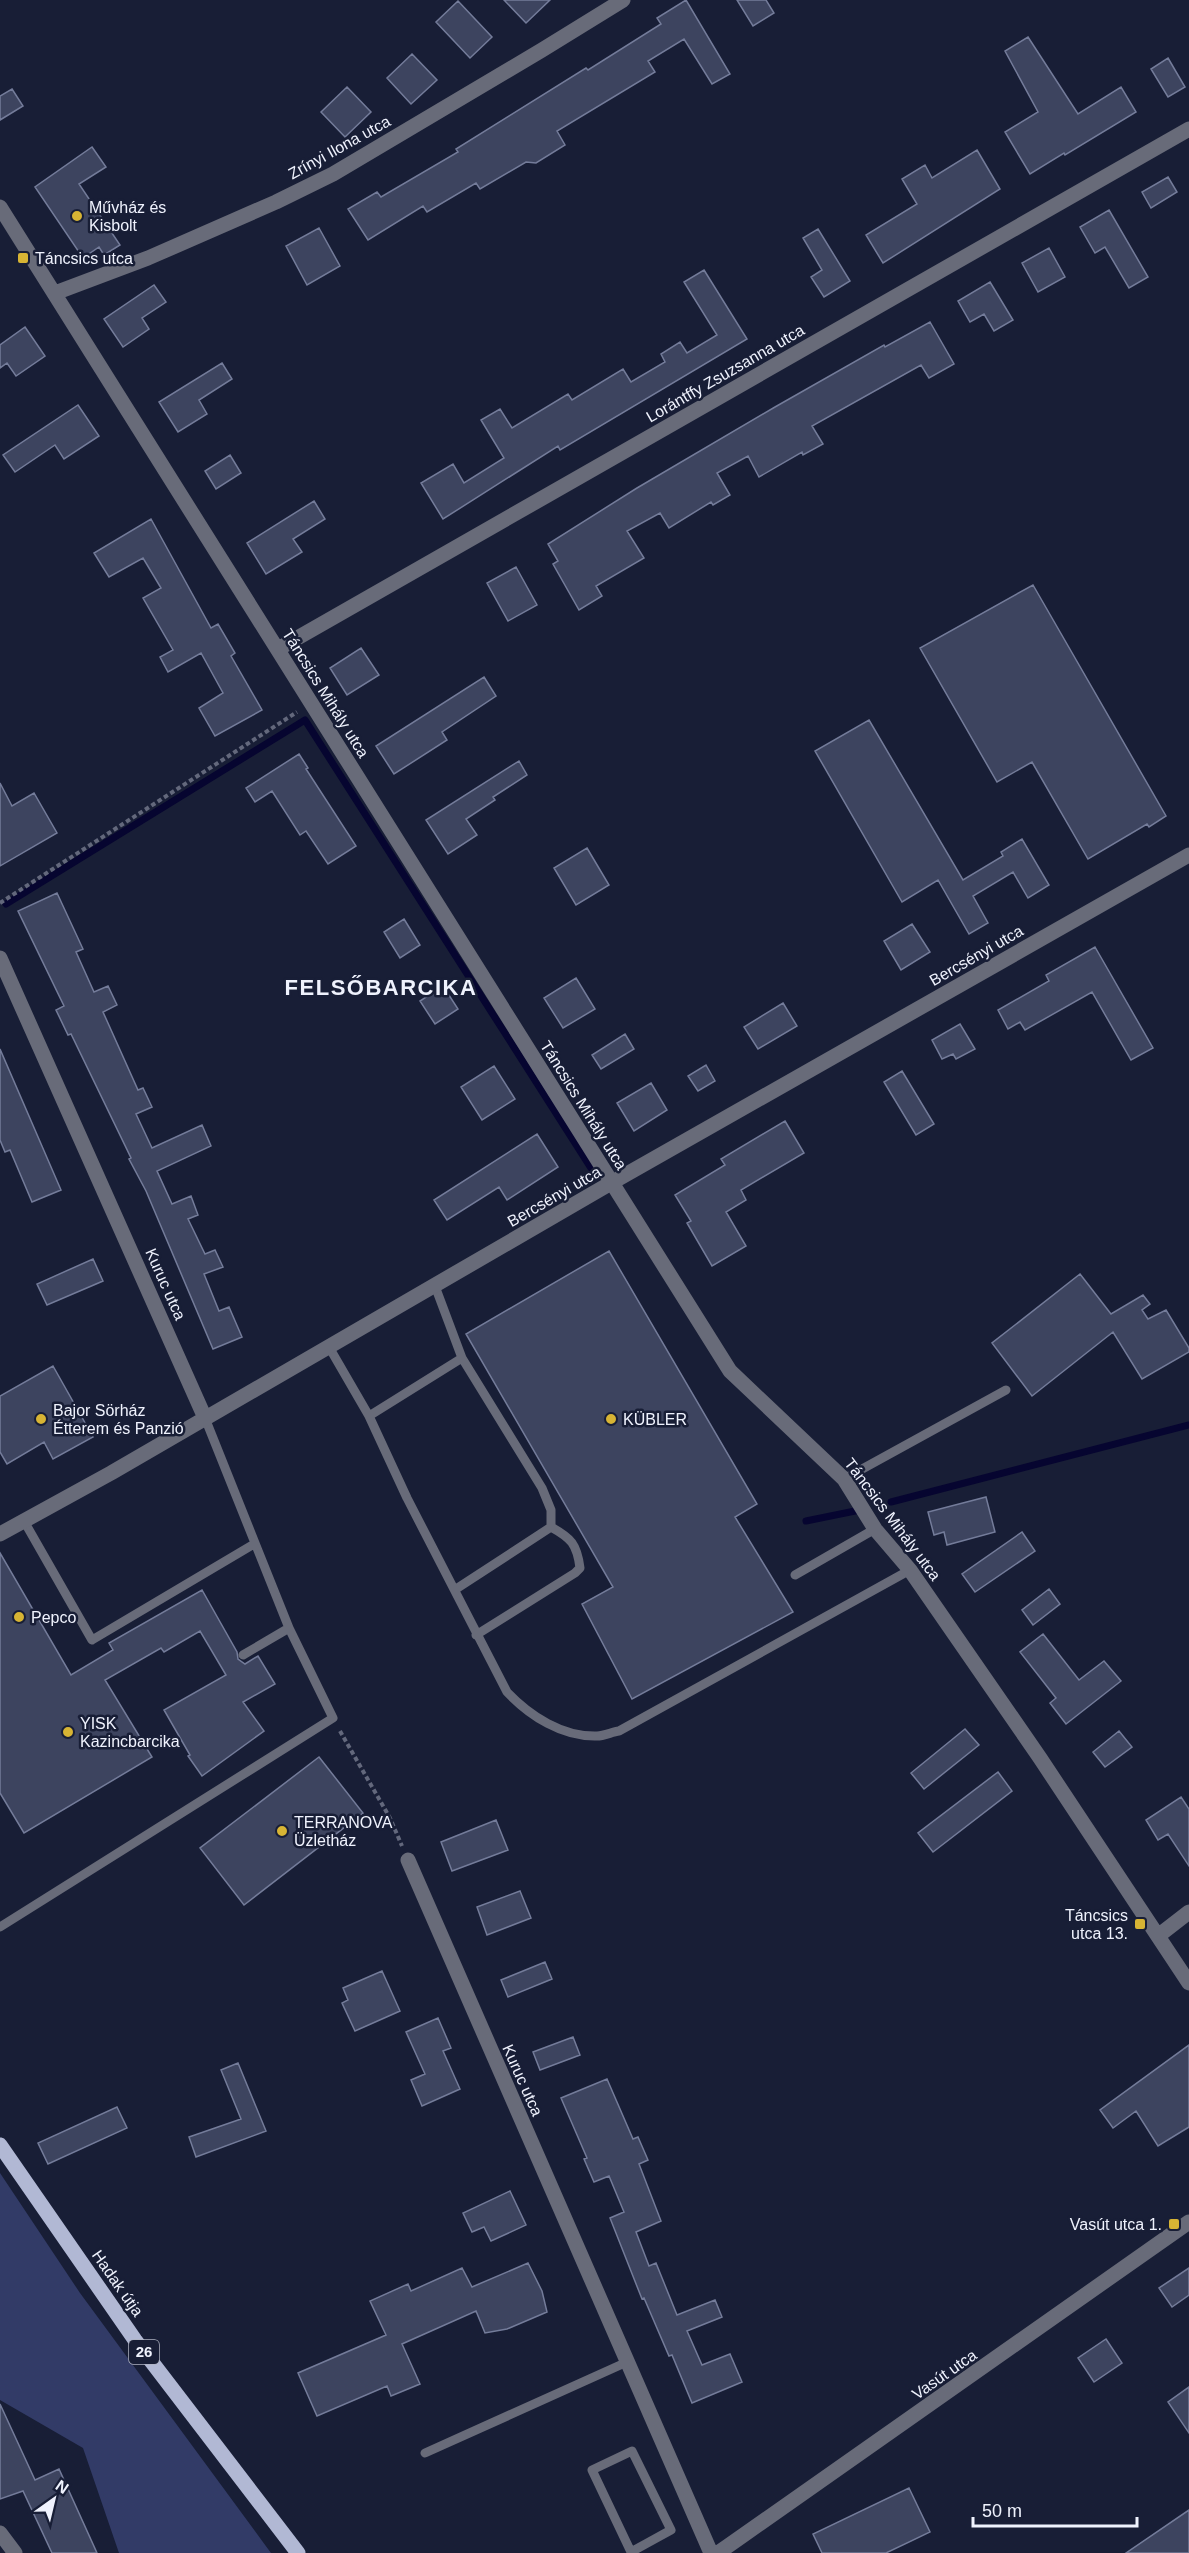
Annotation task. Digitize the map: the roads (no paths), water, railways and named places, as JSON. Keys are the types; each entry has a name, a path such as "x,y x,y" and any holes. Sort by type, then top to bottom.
{"main road":[{"name":"Hadak útja","path":"0,2145 135,2340 298,2553"}],"street":[{"name":"Zrínyi Ilona utca","path":"55,293 148,258 276,202 333,174 542,51 623,0"},
{"name":"Lorántffy Zsuzsanna utca","path":"278,649 1189,129"},
{"name":"Táncsics Mihály utca","path":"0,207 730,1371 844,1479 875,1529 910,1570 1040,1758 1189,1983"},
{"name":"Bercsényi utca","path":"0,1534 611,1183 1189,855"},
{"name":"Kuruc utca","path":"0,958 205,1418"},
{"name":"Kuruc utca","path":"408,1860 711,2553"},
{"path":"1158,1936 1189,1912"},
{"name":"Vasút utca","path":"718,2553 1189,2222"},
{"path":"0,2533 15,2553"}],"lane":[{"path":"435,1286 462,1358 542,1488 551,1510 551,1527"},
{"path":"329,1347 369,1416 407,1498 456,1589 476,1635 507,1692 522,1709 569,1733 598,1736 619,1731 910,1570"},
{"path":"369,1416 462,1358"},
{"path":"844,1479 1006,1389"},
{"name":"Kuruc utca","path":"0,1927 333,1718 290,1628 254,1544 205,1418"},
{"path":"24,1521 92,1640 254,1544"},
{"path":"456,1589 551,1527"},
{"path":"476,1635 580,1568 578,1554 569,1537 551,1527"},
{"path":"795,1575 875,1529"},
{"path":"243,1655 290,1628"},
{"path":"425,2453 627,2362"},
{"path":"632,2451 670,2530 632,2553 592,2470 632,2451"}],"waterway":[{"path":"6,904 305,720 591,1168"},
{"path":"891,1502 1189,1425"},
{"path":"806,1521 855,1511"}],"place":[{"name":"Művház és Kisbolt","path":"77,216"},
{"name":"Táncsics utca","path":"23,258"},
{"name":"Bajor Sörház Étterem és Panzió","path":"41,1419"},
{"name":"KÜBLER","path":"611,1419"},
{"name":"Pepco","path":"19,1617"},
{"name":"YISK Kazincbarcika","path":"68,1732"},
{"name":"TERRANOVA Üzletház","path":"282,1831"},
{"name":"Táncsics utca 13.","path":"1140,1924"},
{"name":"Vasút utca 1.","path":"1174,2224"}],"district":[{"name":"FELSŐBARCIKA","path":"381,987"}]}
